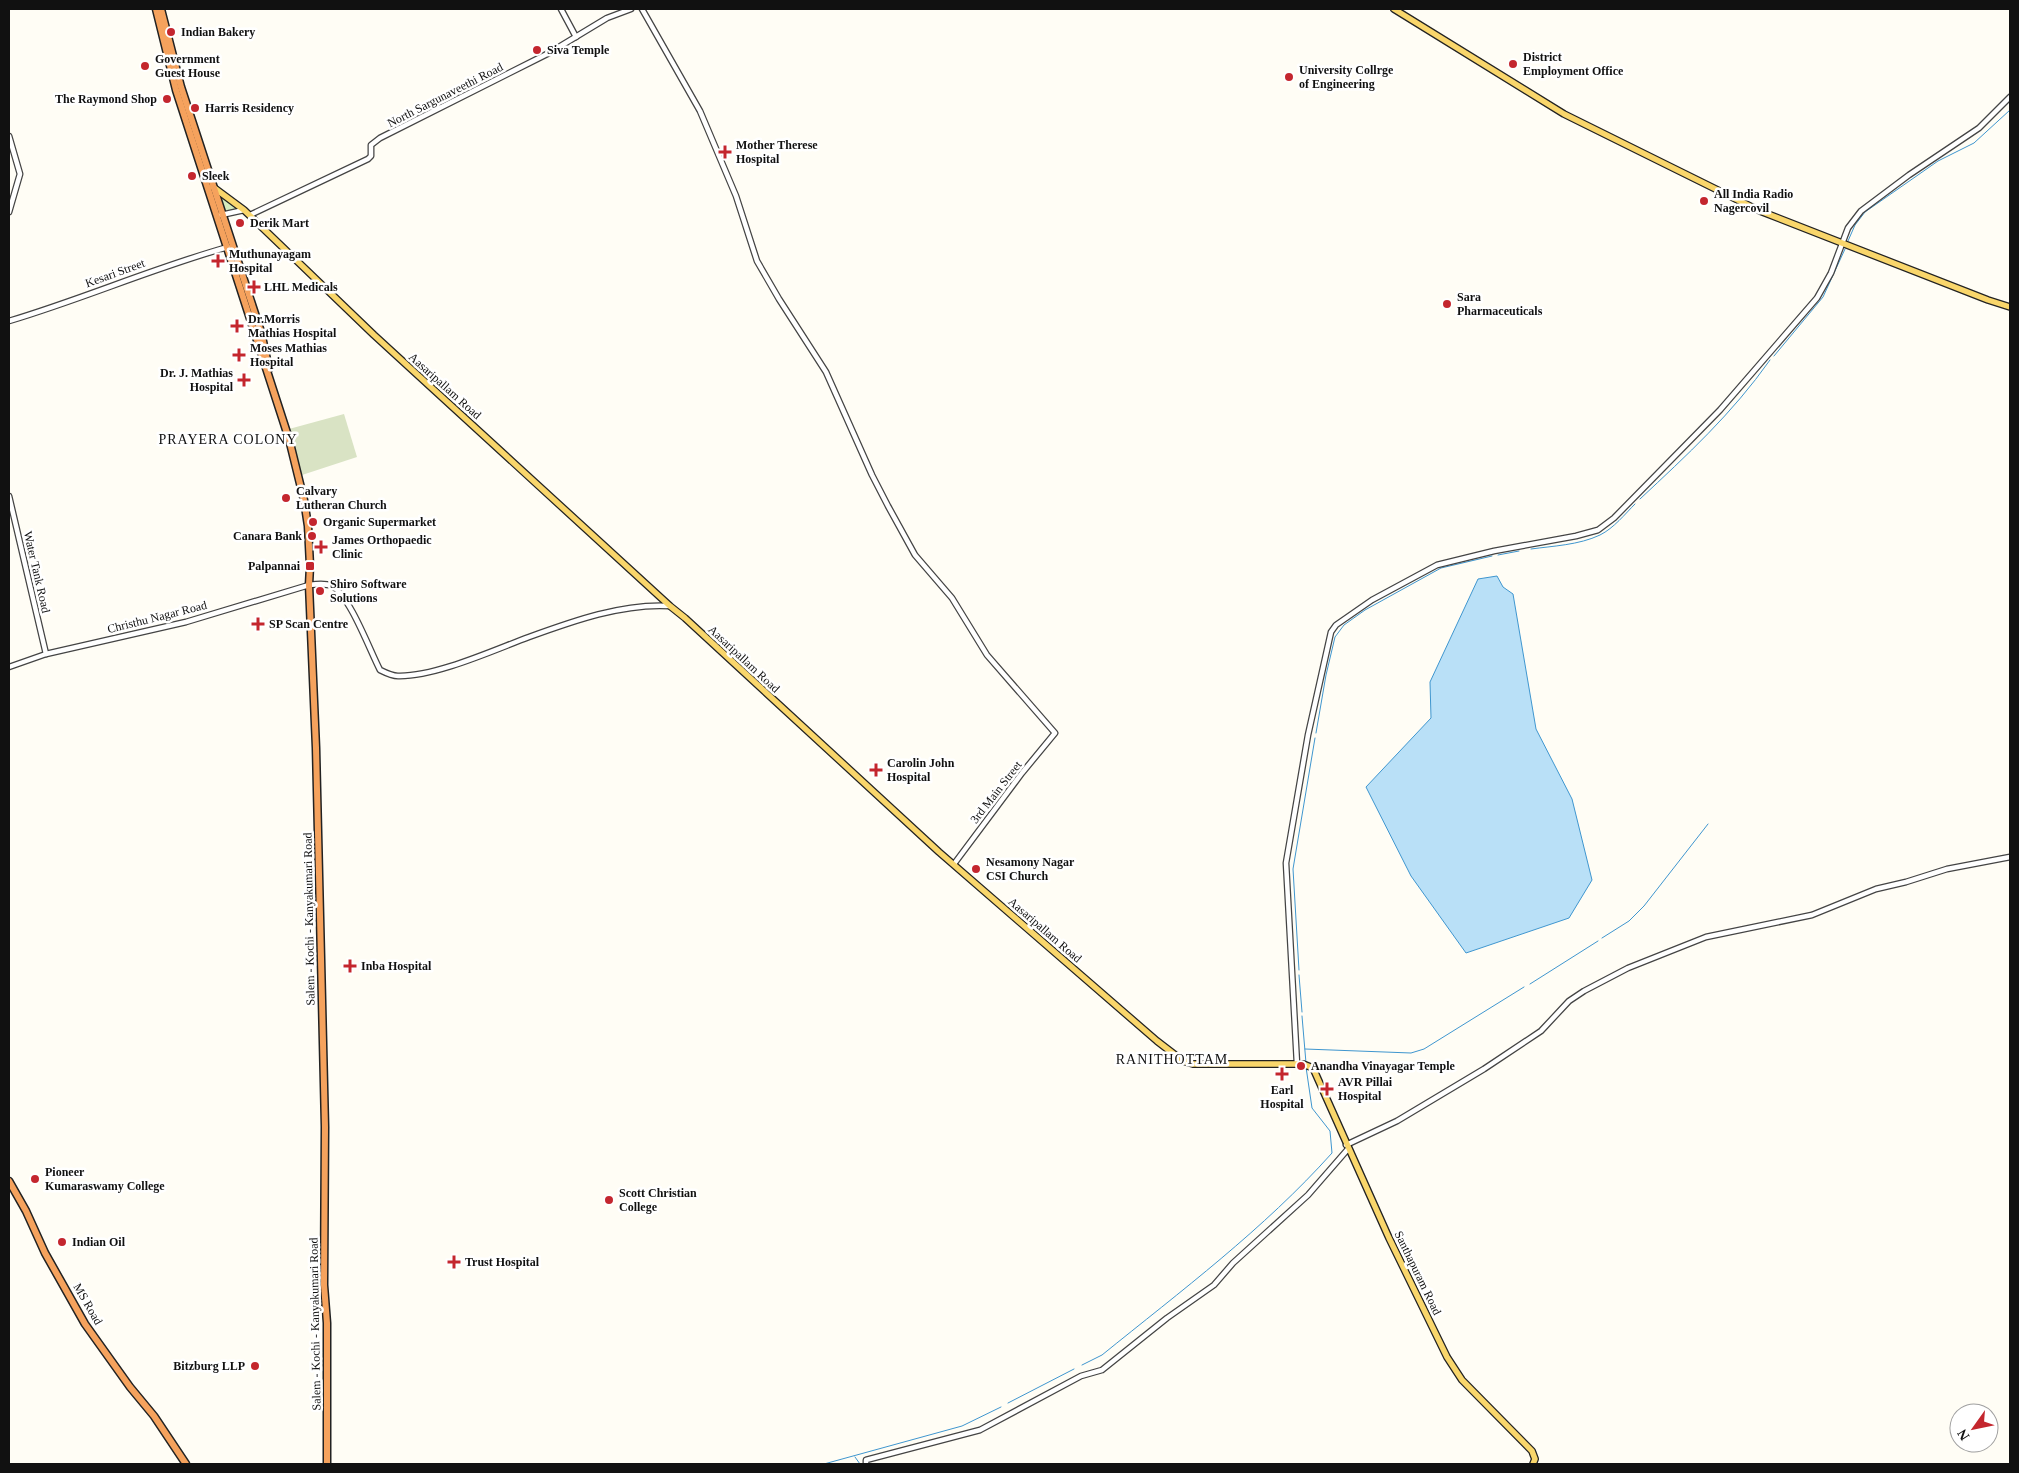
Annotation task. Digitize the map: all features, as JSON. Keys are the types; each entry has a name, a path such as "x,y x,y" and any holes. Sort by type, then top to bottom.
{"highway":[{"name":"Salem - Kochi - Kanyakumari Road","path":"156,9 176,90 211,187"},
{"name":"Salem - Kochi - Kanyakumari Road","path":"161,9 181,87 211,187 261,332 270,378"},
{"name":"Salem - Kochi - Kanyakumari Road","path":"220,215 263,361 289,439 304,500 308,526 316,753 326,1188 324,1285 327,1323 327,1463"},
{"name":"MS Road","path":"9,1180 45,1252 85,1324 130,1387 154,1416 186,1464"},
{"name":"MS Road","path":"164,1430 171,1435 192,1464"}],"main road":[{"path":"1394,9 1564,114 1760,211 2010,307"},
{"name":"Aasaripallam Road","path":"211,187 250,215 374,335 954,864 1135,1022 1183,1061 1193,1064 1305,1066"},
{"name":"Santhapuram Road","path":"1305,1066 1347,1147 1447,1356 1462,1380 1532,1451 1535,1460 1532,1464"}],"street":[{"path":"561,9 576,37"},
{"name":"North Sargunaveethi Road","path":"250,215 368,159 371,156 371,145 373,142 549,53 607,18 631,9"},
{"name":"3rd Main Street","path":"642,9 700,111 736,196 756,261 826,372 872,475 915,555 952,598 996,668 1016,687 1055,734 1022,773 954,864"},
{"path":"1305,1066 1286,863 1308,735 1330,632 1336,625 1372,600 1437,565 1494,551 1576,536 1598,530 1614,518 1720,410 1817,298 1832,273 1848,228 1861,211 1909,175 1979,128 2010,97"},
{"path":"9,136 20,174 9,212"},
{"path":"220,215 244,210"},
{"name":"Kesari Street","path":"9,321 47,310 174,262 228,246"},
{"name":"Water Tank Road","path":"9,496 46,654"},
{"path":"309,585 327,585 334,588 353,612 380,670 400,676 427,672 452,665 530,637 601,615 639,607 670,606"},
{"name":"Christhu Nagar Road","path":"9,667 46,654 186,622 309,585"},
{"path":"866,1464 866,1460 980,1430 1081,1376 1102,1370 1167,1318 1214,1284 1233,1263 1308,1195 1347,1147 1397,1121 1484,1069 1541,1031 1569,1002 1584,991 1628,968 1706,937 1812,915 1876,888 1906,882 1947,869 2010,857"}],"green space":[{"path":"215,189 240,209 223,212"},
{"path":"344,414 357,457 302,475 289,429"}],"water":[{"path":"1497,576 1503,587 1513,594 1536,729 1572,799 1592,880 1569,918 1466,953 1411,876 1366,787 1431,718 1430,682 1478,579"}],"waterway":[{"path":"1848,241 1855,225 1865,212 1938,161 1974,143 2010,110"},
{"path":"1774,356 1823,297 1845,249"},
{"path":"1640,499 1725,416 1770,360"},
{"path":"1531,549 1575,543 1600,535 1615,525 1635,504"},
{"path":"1498,555 1519,551"},
{"path":"1316,733 1335,637 1344,625 1365,610 1441,568 1492,556"},
{"path":"1299,970 1293,869 1315,738"},
{"path":"1602,938 1629,921 1644,906 1708,824"},
{"path":"1530,984 1598,941"},
{"path":"1299,975 1302,1012"},
{"path":"1305,1049 1411,1053 1424,1049 1524,987"},
{"path":"1302,1016 1306,1063"},
{"path":"1082,1365 1102,1355 1192,1283 1278,1208 1332,1153 1330,1131 1312,1108 1306,1067"},
{"path":"1008,1403 1074,1369"},
{"path":"824,1464 962,1426 1001,1407"},
{"path":"855,1457 860,1464"}],"place":[{"name":"Indian Bakery","path":"171,32"},
{"name":"Siva Temple","path":"537,50"},
{"name":"District Employment Office","path":"1513,64"},
{"name":"Government Guest House","path":"145,66"},
{"name":"University Collrge of Engineering","path":"1289,77"},
{"name":"The Raymond Shop","path":"167,99"},
{"name":"Harris Residency","path":"195,108"},
{"name":"Mother Therese Hospital","path":"725,152"},
{"name":"Sleek","path":"192,176"},
{"name":"All India Radio Nagercovil","path":"1704,201"},
{"name":"Derik Mart","path":"240,223"},
{"name":"Muthunayagam Hospital","path":"218,261"},
{"name":"LHL Medicals","path":"254,287"},
{"name":"Sara Pharmaceuticals","path":"1447,304"},
{"name":"Dr.Morris Mathias Hospital","path":"237,326"},
{"name":"Moses Mathias Hospital","path":"239,355"},
{"name":"Dr. J. Mathias Hospital","path":"244,380"},
{"name":"Calvary Lutheran Church","path":"286,498"},
{"name":"Organic Supermarket","path":"313,522"},
{"name":"Canara Bank","path":"312,536"},
{"name":"James Orthopaedic Clinic","path":"321,547"},
{"name":"Palpannai","path":"310,566"},
{"name":"Shiro Software Solutions","path":"320,591"},
{"name":"SP Scan Centre","path":"258,624"},
{"name":"Carolin John Hospital","path":"876,770"},
{"name":"Nesamony Nagar CSI Church","path":"976,869"},
{"name":"Inba Hospital","path":"350,966"},
{"name":"Anandha Vinayagar Temple","path":"1301,1066"},
{"name":"Earl Hospital","path":"1282,1074"},
{"name":"AVR Pillai Hospital","path":"1327,1089"},
{"name":"Pioneer Kumaraswamy College","path":"35,1179"},
{"name":"Scott Christian College","path":"609,1200"},
{"name":"Indian Oil","path":"62,1242"},
{"name":"Trust Hospital","path":"454,1262"},
{"name":"Bitzburg LLP","path":"255,1366"}],"district":[{"name":"PRAYERA COLONY","path":"228,439"},
{"name":"RANITHOTTAM","path":"1172,1059"}]}
